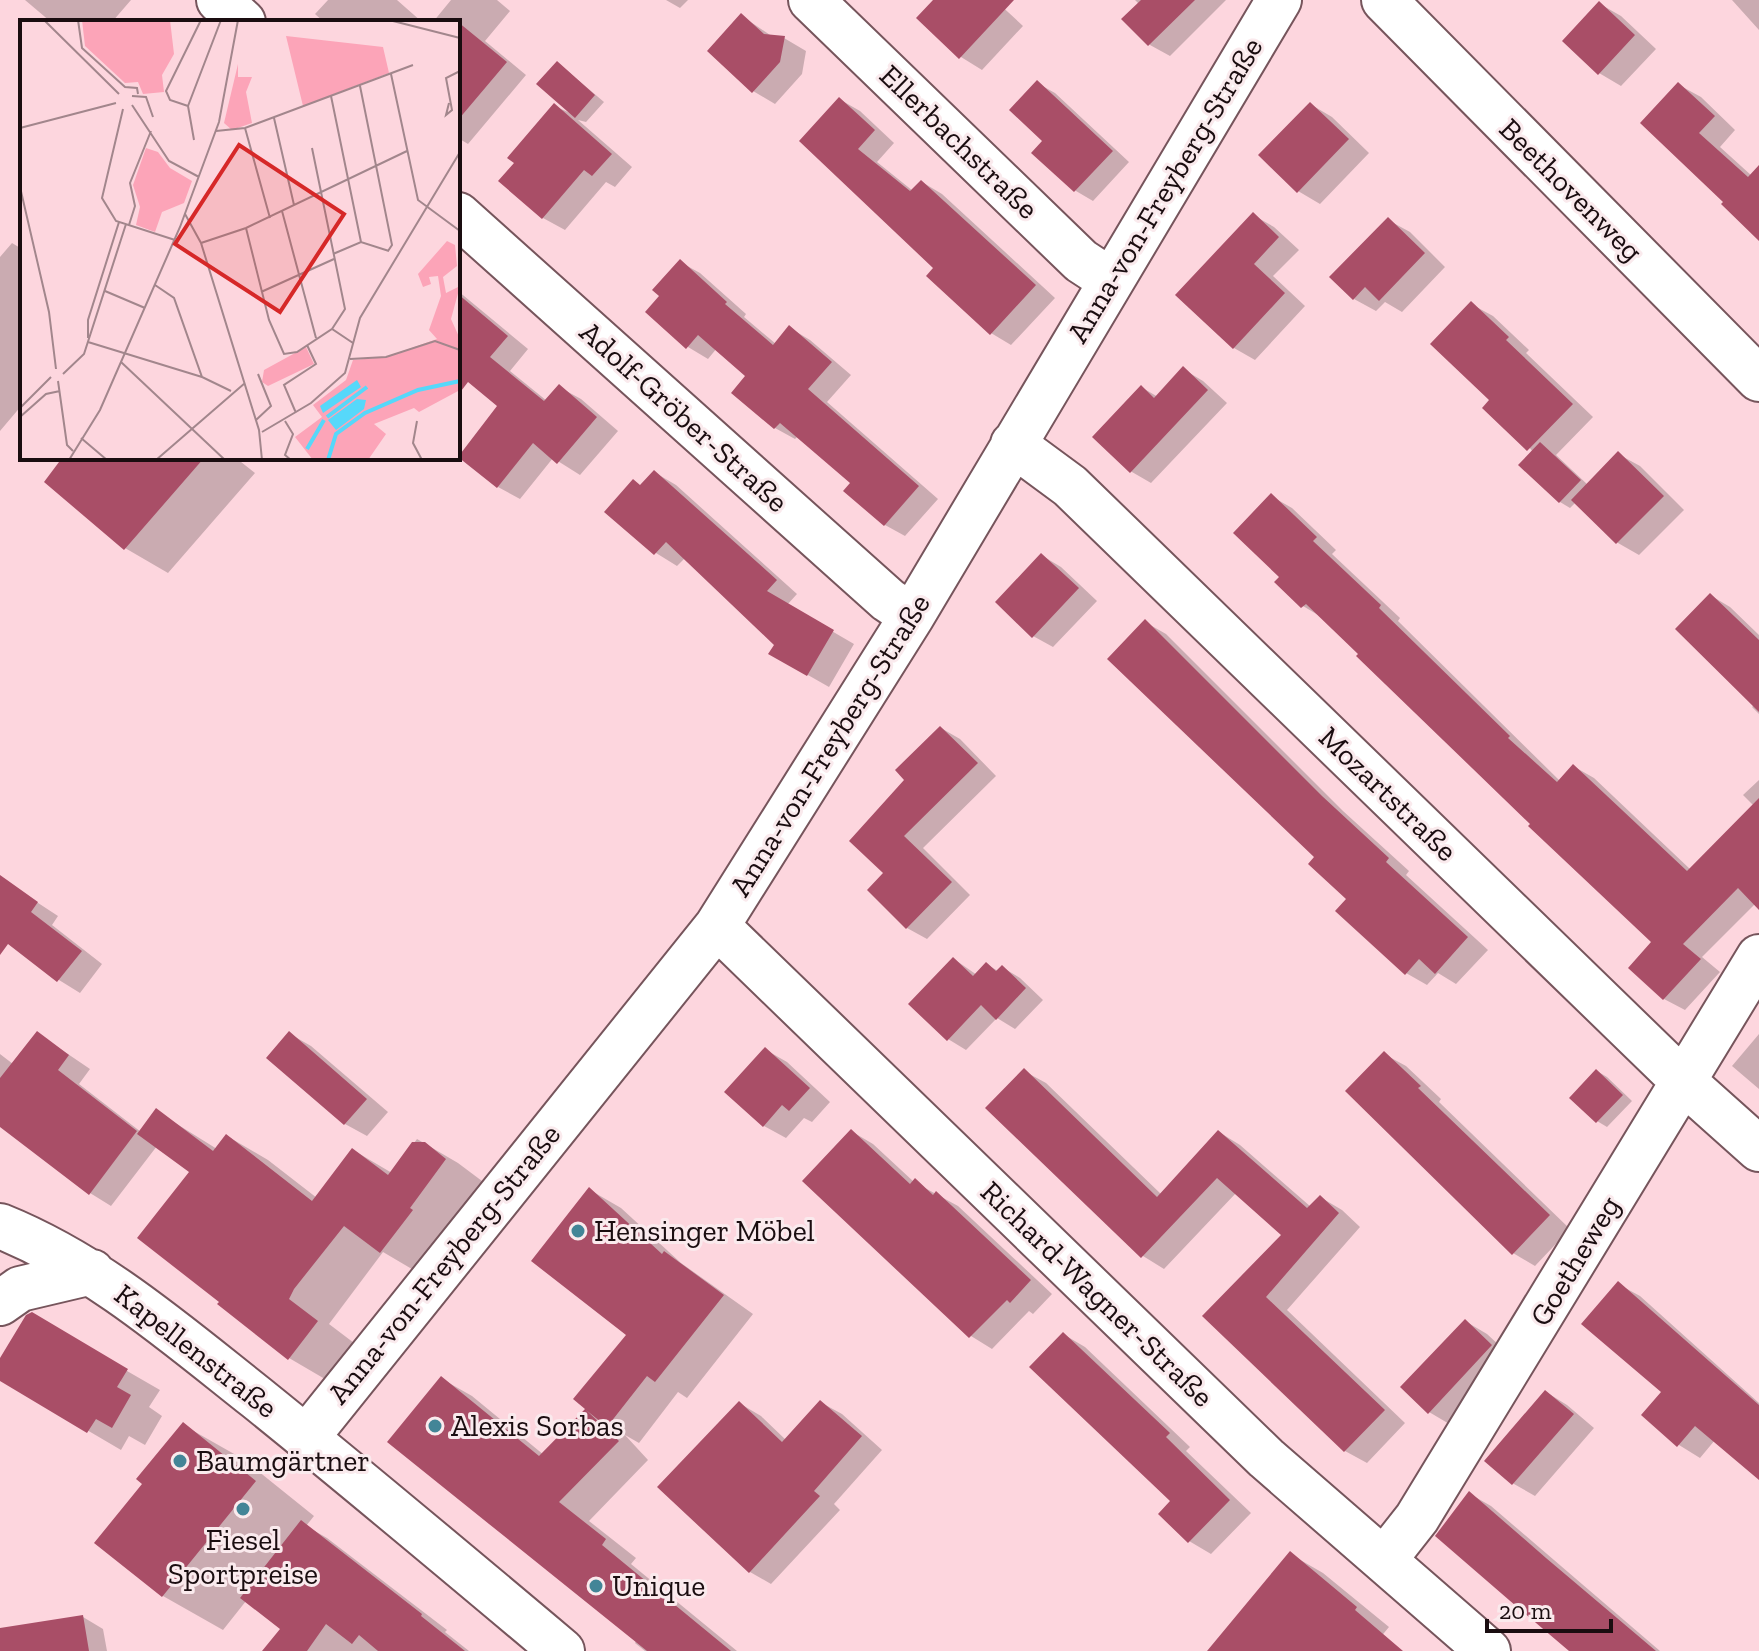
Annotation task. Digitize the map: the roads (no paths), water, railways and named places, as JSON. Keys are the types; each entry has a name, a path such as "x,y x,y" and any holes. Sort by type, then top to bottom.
{"street":[{"path":"219,0 241,20"},
{"name":"Ellerbachstraße","path":"811,0 1081,261 1110,280"},
{"name":"Anna-von-Freyberg-Straße","path":"306,1438 717,926 912,616 1279,0"},
{"name":"Beethovenweg","path":"1384,0 1759,379"},
{"name":"Adolf-Gröber-Straße","path":"460,217 888,600 912,616"},
{"name":"Mozartstraße","path":"1013,444 1070,486 1684,1082 1759,1149"},
{"name":"Richard-Wagner-Straße","path":"717,926 1266,1458 1488,1651"},
{"name":"Goetheweg","path":"1384,1560 1417,1518 1759,957"},
{"name":"Kapellenstraße","path":"0,1226 32,1239 92,1272 143,1308 306,1438 562,1651"},
{"path":"0,1303 20,1289 92,1272"}],"place":[{"name":"Hensinger Möbel","path":"578,1231"},
{"name":"Alexis Sorbas","path":"435,1426"},
{"name":"Baumgärtner","path":"180,1461"},
{"name":"Fiesel Sportpreise","path":"243,1509"},
{"name":"Unique","path":"596,1586"}]}
